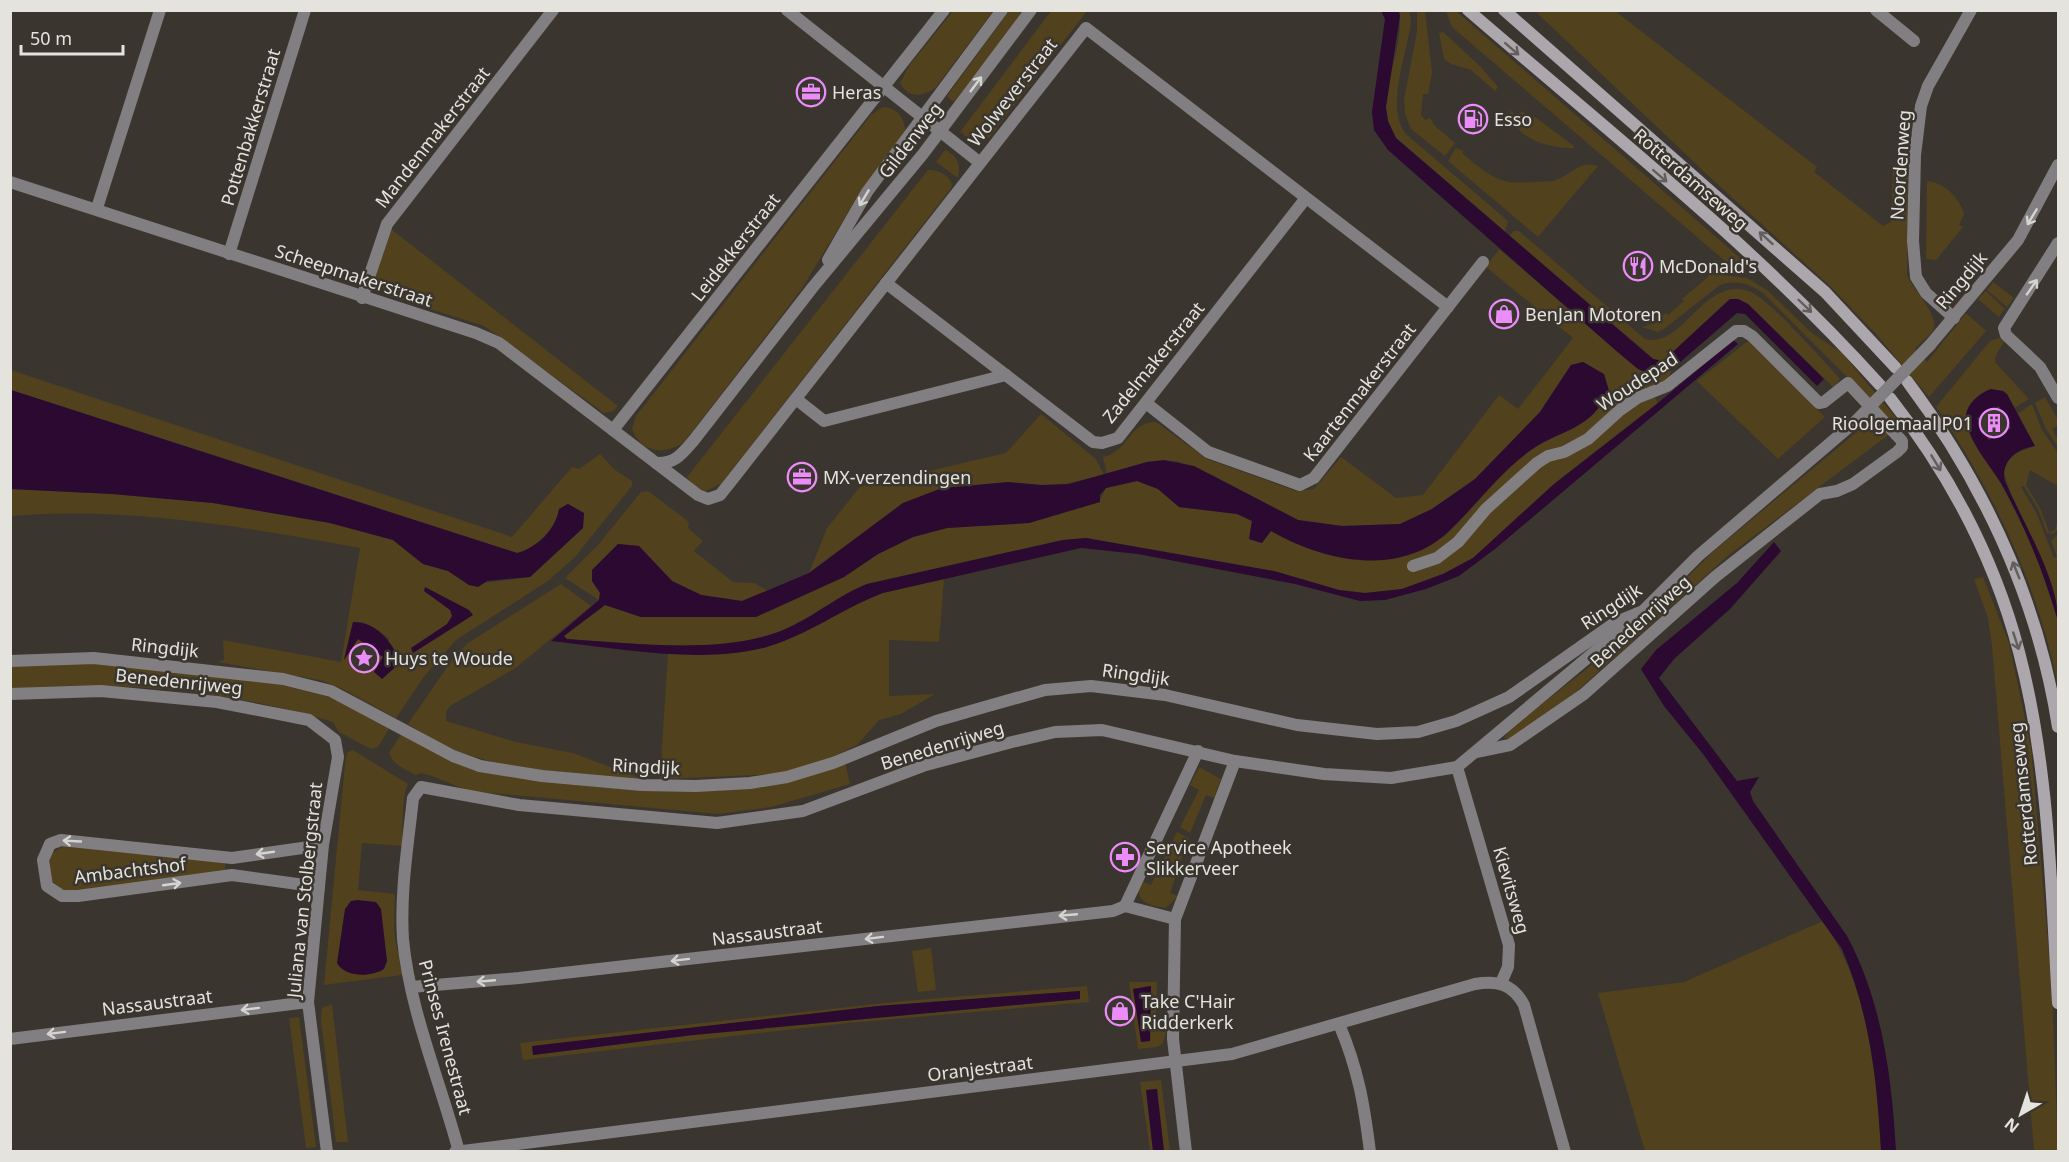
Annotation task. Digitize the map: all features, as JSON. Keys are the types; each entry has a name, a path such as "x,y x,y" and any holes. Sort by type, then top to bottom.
{"main road":[{"name":"Rotterdamseweg","path":"1468,10 1782,284 1836,336 1880,385"},
{"name":"Rotterdamseweg","path":"1504,10 1825,292 1896,368"},
{"path":"1907,381 1968,471 2005,543 2038,634 2058,727"},
{"name":"Rotterdamseweg","path":"1890,398 1926,447 1965,512 1989,566 2019,650 2030,699 2041,768 2058,1003"}],"street":[{"path":"97,208 160,10"},
{"name":"Pottenbakkerstraat","path":"230,254 305,10"},
{"name":"Mandenmakerstraat","path":"362,298 387,224 553,10"},
{"path":"787,10 980,162"},
{"name":"Leidekkerstraat","path":"613,430 944,10"},
{"name":"Gildenweg","path":"813,287 867,192 1002,10"},
{"name":"Gildenweg","path":"656,463 669,463 678,458 813,287 941,131 1031,10"},
{"path":"1876,10 1914,41"},
{"name":"Noordenweg","path":"1954,318 1926,293 1916,278 1913,250 1915,155 1921,106 1928,86 1971,10"},
{"name":"Wolweverstraat","path":"656,463 708,500 720,495 1086,27 1448,307"},
{"name":"Ringdijk","path":"10,661 94,658 283,679 331,692 453,756 480,766 620,783 696,786 750,783 787,777 833,763 871,745 969,711 1045,690 1091,686 1165,695 1316,728 1377,734 1418,732 1456,721 1509,698 1616,622 1643,611 1698,556 1856,421 1930,345 2018,240 2039,206 2058,165"},
{"name":"Scheepmakerstraat","path":"10,182 97,208 362,298 476,333 499,343 656,463"},
{"name":"Zadelmakerstraat","path":"886,283 1093,442 1102,443 1118,438 1306,198"},
{"path":"2058,243 2004,328 2006,335 2040,367 2058,398"},
{"name":"Kaartenmakerstraat","path":"1146,403 1208,452 1300,485 1314,478 1483,262"},
{"name":"Woudepad","path":"1413,566 1437,558 1458,542 1486,509 1537,463 1588,439 1620,410 1637,398 1667,386 1736,331 1744,331 1752,336 1819,403 1824,402 1848,383"},
{"path":"796,399 824,422 1006,375"},
{"name":"Benedenrijweg","path":"1472,753 1510,745 1584,694 1715,578 1820,494 1853,484 1897,452 1903,444 1896,433 1848,383"},
{"name":"Benedenrijweg","path":"418,789 433,788 519,805 717,823 804,811 926,765 1055,732 1102,730 1235,761 1324,774 1391,778 1457,767 1562,682 1643,611"},
{"name":"Benedenrijweg","path":"10,694 101,691 218,702 309,720 335,740"},
{"name":"Juliana van Stolbergstraat","path":"327,1152 308,1002 323,845 338,757 335,740"},
{"path":"1175,919 1125,906 1198,751"},
{"path":"1186,1152 1173,1039 1175,919 1235,761"},
{"name":"Kievitsweg","path":"1457,767 1509,945 1508,967 1501,983"},
{"name":"Prinses Irenestraat","path":"418,789 413,798 402,894 404,942 411,987 458,1151"},
{"name":"Ambachtshof","path":"319,887 231,875 70,896 51,890 44,880 43,867 45,853 50,844 61,840 232,858 323,845"},
{"path":"231,875 232,858"},
{"name":"Nassaustraat","path":"411,987 519,978 1113,911 1125,906"},
{"path":"1501,983 1514,992 1524,1005 1565,1152"},
{"name":"Oranjestraat","path":"458,1151 1232,1054 1475,984 1501,983"},
{"name":"Nassaustraat","path":"10,1039 308,1002"},
{"path":"1340,1024 1363,1092 1370,1152"}],"shaded area":[{"path":"953,11 993,11 936,87 926,93 916,95 907,92 900,83 909,66"},
{"path":"1009,11 1026,11 954,102 947,96"},
{"path":"1051,11 1087,11 989,138 975,143 960,132"},
{"path":"1381,11 1399,11 1400,16 1386,107 1388,121 1396,138 1653,359 1663,361 1730,299 1738,299 1748,304 1824,379 1817,386 1745,314 1737,313 1671,370 1654,376 1638,369 1388,150 1374,130 1372,112 1385,19"},
{"path":"1399,11 1409,11 1411,20 1397,96 1400,124 1407,135 1508,221 1505,232 1396,138 1389,124 1386,108 1387,92 1398,43"},
{"path":"1417,11 1425,11 1432,73 1428,94 1423,94 1421,115 1425,120 1430,118 1435,126 1455,143 1445,156 1411,129 1405,114 1404,100 1417,31"},
{"path":"1446,11 1456,11 1747,264 1725,261 1452,27"},
{"path":"1535,11 1615,11 1817,167 1814,172 1883,226 1891,222 1893,169 1905,169 1905,162 1908,162 1907,275 1934,319 1932,332 1915,349 1927,362 1966,313 1986,331 1929,397 1876,334 1831,287 1715,182"},
{"path":"1443,32 1481,67 1498,87 1495,91 1471,70 1451,64 1444,59 1439,33"},
{"path":"883,107 900,115 905,133 861,191 801,290 685,441 678,446 662,450 655,450 641,443 632,429 636,416 871,115"},
{"path":"1510,110 1517,116 1522,111 1531,119 1535,117 1574,148 1544,144 1525,135 1518,129"},
{"path":"1456,148 1464,151 1462,153 1485,172 1512,182 1552,181 1585,165 1598,166 1538,237 1448,161"},
{"path":"945,150 958,161 958,178 936,162"},
{"path":"928,170 944,174 950,180 952,187 721,484 705,491 693,485 687,477"},
{"path":"1927,181 1934,182 1950,192 1959,202 1964,214 1959,225 1963,227 1936,260 1926,259"},
{"path":"391,229 618,406 613,411 604,413 484,326 386,295 374,282 373,267"},
{"path":"1514,231 1519,231 1645,339 1659,339 1671,333 1707,301 1720,293 1735,289 1751,292 1771,306 1840,379 1834,388 1748,304 1738,299 1730,299 1663,361 1654,359 1509,236"},
{"path":"1499,249 1638,369 1654,376 1671,370 1669,380 1631,398 1587,435 1573,444 1545,455 1521,473 1554,456 1586,444 1618,414 1640,399 1653,395 1658,403 1554,484 1473,558 1443,574 1402,589 1365,593 1339,590 1274,571 1086,538 1063,540 867,584 782,631 746,641 669,645 567,639 563,636 605,605 641,617 756,617 844,577 878,554 913,537 947,528 1029,523 1099,502 1106,488 1137,481 1158,489 1179,507 1237,514 1252,521 1249,539 1261,543 1271,531 1315,551 1338,557 1386,560 1409,555 1430,546 1450,531 1499,478 1531,450 1574,428 1593,414 1609,391 1603,374 1583,362 1571,365 1540,412 1475,479 1432,509 1400,524 1342,526 1298,520 1214,476 1177,461 1147,462 1107,474 1103,457 1118,450 1140,426 1156,422 1207,459 1296,491 1314,489 1341,457 1396,498 1423,495 1499,395 1518,409 1573,338 1486,267"},
{"path":"1708,273 1747,278 1767,290 1813,334 1842,353 1902,425 1898,428 1762,292 1747,285 1732,283 1720,285 1657,332 1642,327 1658,322 1657,320 1666,313 1668,315 1684,301 1682,299 1708,277"},
{"path":"1993,282 2014,298 2007,307 1987,290"},
{"path":"1986,291 2005,309 1999,317 1978,299"},
{"path":"1999,338 2004,342 1996,355 1995,362 2029,399 2014,408 2005,392 1991,389 1976,398 1976,443 1996,474 2039,563 2058,621 2058,686 2039,612 2011,540 1977,472 1936,407 1990,341"},
{"path":"1733,340 1738,344 1495,549 1459,576 1426,589 1385,600 1360,601 1295,584 1138,554 1081,548 883,593 782,642 742,652 687,655 551,641 599,600 600,593 592,581 592,570 618,544 639,546 672,581 701,595 742,601 809,573 903,503 942,488 1008,482 1041,485 1069,484 1147,462 1164,460 1194,466 1298,520 1342,526 1400,524 1432,509 1475,479 1540,412 1571,365 1583,362 1604,374 1609,391 1593,414 1574,428 1531,450 1499,478 1450,530 1430,545 1409,555 1386,560 1338,557 1315,551 1271,531 1262,543 1249,539 1252,521 1237,514 1179,507 1158,489 1137,481 1106,488 1100,495 1100,502 1029,523 947,528 913,537 878,554 844,577 756,617 641,617 605,605 564,636 567,639 669,645 746,641 795,625 842,596 867,584 1063,540 1086,538 1274,571 1339,590 1365,593 1402,589 1443,574 1473,558 1554,484 1658,403"},
{"path":"1748,341 1825,417 1778,459 1697,381"},
{"path":"11,370 512,537 572,467 579,469 600,454 615,470 632,481 632,486 575,557 548,581 456,640 423,678 396,718 343,689 320,680 217,662 224,660 223,640 341,662 360,548 186,520 99,514 11,516 11,489 112,494 213,503 330,523 393,540 423,564 448,571 469,585 530,577 583,528 584,513 567,504 559,510 554,524 544,537 532,547 517,553 11,390","holes":["353,622 363,622 389,638 382,679 383,657 358,639 344,659"]},
{"path":"1991,389 2007,394 2035,446 2022,450 2012,457 2005,467 2004,474 2005,481 2053,587 2058,621 2042,571 2022,524 2006,492 1977,448 1968,429 1966,414 1968,409 1974,400","holes":["1999,406 2011,428 1989,440 1977,418"]},
{"path":"11,390 517,553 532,547 544,537 554,524 559,509 568,504 584,513 583,528 530,577 487,581 478,587 469,585 448,571 423,564 393,540 330,523 213,503 112,494 11,489"},
{"path":"2045,397 2058,420 2058,425 2052,429 2058,440 2058,447 2046,429 2035,403"},
{"path":"2032,404 2042,430 2058,453 2058,486 2030,470 2026,485 2041,510 2049,532 2055,530 2058,521 2058,529 2053,534 2047,533 2038,509 2024,486 2021,487 2036,512 2054,558 2057,557 2051,541 2058,534 2058,612 2042,563 2003,471 2004,464 2013,454 2035,446 2017,414"},
{"path":"1873,413 1891,433 1730,554 1577,691 1510,739 1504,738 1512,727 1583,672 1639,624 1715,550 1858,431"},
{"path":"1041,414 1096,459 1104,475 1055,486 1008,482 903,503 809,573 827,528 860,487 1006,453"},
{"path":"648,491 689,522 688,528 703,541 694,551 733,582 754,583 768,591 742,601 702,595 672,581 639,546 618,544 592,570 592,581 600,593 599,600 565,578 598,545 641,492"},
{"path":"1774,542 1781,551 1730,609 1674,659 1659,678 1737,781 1759,777 1750,792 1753,801 1847,936 1859,961 1877,1013 1892,1096 1896,1151 1881,1151 1877,1099 1866,1023 1842,949 1703,754 1664,706 1641,669 1656,650 1737,583"},
{"path":"1983,577 2009,643 2031,747 2052,989 2058,1151 2034,1151 1992,645 1988,618 1974,579"},
{"path":"944,579 939,642 889,640 889,696 935,694 901,714 879,720 857,745 820,763 783,774 660,779 668,653 729,652 765,647 798,635 862,600 896,589"},
{"path":"561,584 591,606 514,669 450,706 446,712 446,721 516,742 573,753 645,780 554,772 487,760 451,748 408,724 454,657 468,643"},
{"path":"425,587 469,610 473,615 413,653 411,648 447,624 452,616 450,610 424,591"},
{"path":"353,622 370,625 377,629 393,647 401,662 382,679 374,672 383,657 358,639 344,660"},
{"path":"99,663 278,684 330,697 390,727 378,747 371,749 339,732 333,722 294,711 214,695 133,687 11,689 10,665"},
{"path":"402,733 458,760 691,790 845,762 850,784 771,807 718,814 469,791 432,776 421,773 416,775 396,764 389,753"},
{"path":"353,750 408,784 404,804 402,846 362,843 358,890 395,894 394,932 402,975 324,985 345,764 347,753"},
{"path":"1199,767 1221,779 1214,798 1206,795 1190,833 1180,827 1199,790 1190,785"},
{"path":"1177,832 1189,838 1170,893 1178,896 1166,908 1154,906 1141,898 1139,888 1141,881 1151,885"},
{"path":"65,845 225,862 225,871 75,892 63,890 50,879 49,862 52,853"},
{"path":"351,901 376,902 381,909 387,961 384,969 373,974 352,974 337,963 345,909"},
{"path":"1823,921 1839,947 1861,1003 1873,1061 1881,1151 1645,1151 1598,993 1684,982"},
{"path":"931,948 936,990 918,992 912,951"},
{"path":"1129,982 1157,982 1156,1031 1166,1032 1163,1043 1157,1047 1138,1049","holes":["1151,987 1150,1041 1133,989"]},
{"path":"1087,986 1089,1002 848,1023 523,1060 520,1043 904,1001","holes":["1080,991 1080,999 693,1035 534,1055 532,1047 878,1006"]},
{"path":"1151,986 1150,1041 1141,1042 1133,989"},
{"path":"1080,991 1080,999 693,1035 533,1055 532,1046 878,1006"},
{"path":"332,1004 348,1142 336,1142 321,1020 322,1008"},
{"path":"299,1017 316,1147 306,1148 289,1018"},
{"path":"1161,1080 1170,1151 1164,1151 1156,1089 1146,1090 1153,1151 1150,1151 1140,1082"},
{"path":"1157,1089 1164,1151 1153,1151 1146,1090"}],"place":[{"name":"Heras","path":"811,92"},
{"name":"Esso","path":"1473,119"},
{"name":"McDonald's","path":"1638,266"},
{"name":"BenJan Motoren","path":"1504,314"},
{"name":"Rioolgemaal P01","path":"1994,423"},
{"name":"MX-verzendingen","path":"802,477"},
{"name":"Huys te Woude","path":"364,658"},
{"name":"Service Apotheek Slikkerveer","path":"1125,857"},
{"name":"Take C'Hair Ridderkerk","path":"1120,1011"}]}
